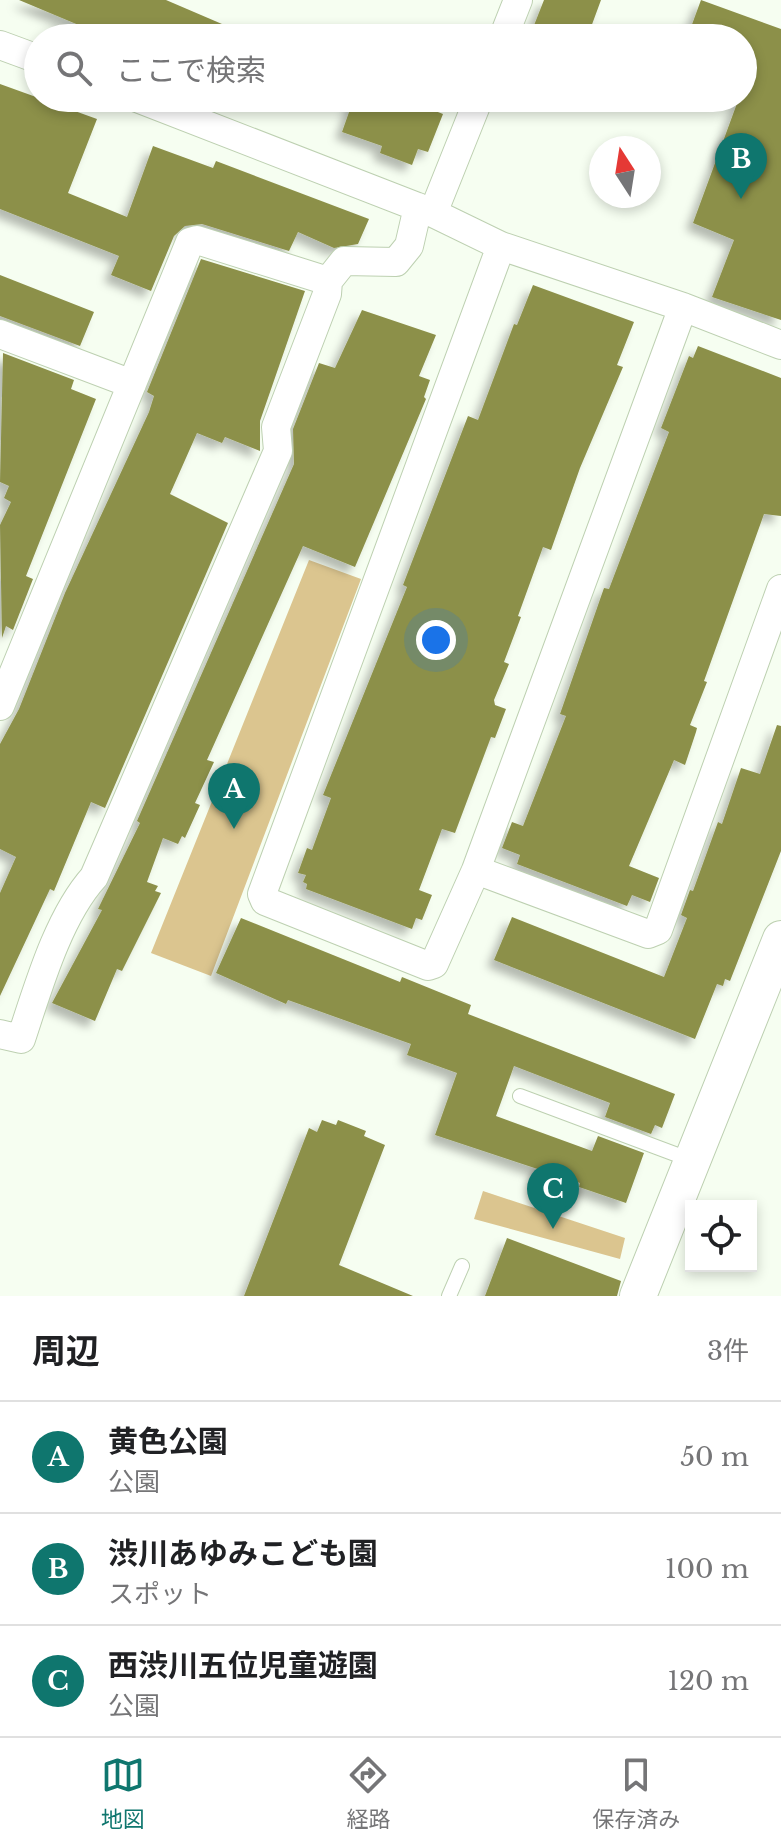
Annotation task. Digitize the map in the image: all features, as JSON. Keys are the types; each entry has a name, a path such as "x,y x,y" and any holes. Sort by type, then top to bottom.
{"street":[{"path":"509,24 518,0"},
{"path":"0,45 24,54"},
{"path":"173,112 426,210 501,246 683,307 781,345"},
{"path":"0,1034 21,1039 45,969 82,890 100,863 278,451 276,427 327,294 328,281 344,261 396,262 409,246 472,112"},
{"path":"0,706 190,242 197,240 328,281"},
{"path":"501,246 262,894 265,901 428,966 434,964 476,870 683,307"},
{"path":"0,334 132,384"},
{"path":"476,870 648,934 658,930 781,589"},
{"path":"638,1296 781,939"}],"lane":[{"path":"520,1096 691,1160"},
{"path":"451,1295 462,1266"}],"shaded area":[{"path":"309,560 361,579 211,976 151,953"},
{"path":"483,1191 625,1238 620,1259 474,1219"}],"building":[{"path":"19,0 166,0 222,24 76,24"},
{"path":"544,0 601,0 592,24 535,24"},
{"path":"701,0 781,29 781,320 712,297 734,240 693,223 734,112 757,112 757,24 692,24"},
{"path":"0,84 24,93 24,112 78,112 97,119 68,193 127,217 153,146 213,168 216,161 369,219 358,244 334,248 298,232 289,251 202,224 185,226 174,236 151,291 111,275 119,256 0,209"},
{"path":"349,112 443,114 428,152 418,149 412,165 380,153 382,146 342,132"},
{"path":"201,259 305,291 260,421 260,451 225,437 222,443 197,433 170,494 228,523 105,808 91,802 54,891 50,889 0,996 0,893 16,857 0,849 0,744 19,709 65,593 149,412 154,396 147,392"},
{"path":"0,275 94,312 80,346 0,316"},
{"path":"533,285 634,322 617,365 623,367 580,468 551,550 543,547 518,616 521,617 504,662 509,664 494,700 495,705 506,709 495,738 491,737 455,833 442,829 419,890 432,895 422,920 416,918 412,929 306,889 307,884 303,882 306,875 298,873 307,848 312,850 331,798 323,795 407,587 403,585 468,416 478,420 514,324 517,325"},
{"path":"362,310 436,335 419,376 430,380 426,399 355,567 303,546 207,760 214,762 195,803 200,805 185,838 182,836 178,844 163,838 147,882 158,886 155,891 161,893 122,971 117,969 95,1021 52,1003 102,910 98,909 140,823 137,821 294,464 293,429 319,363 335,368"},
{"path":"698,346 781,378 781,516 764,514 690,725 697,728 685,765 674,760 629,866 659,878 650,902 632,895 627,906 517,864 520,855 502,848 512,822 523,826 566,716 560,714 604,588 609,589 669,432 661,428 689,356 693,358"},
{"path":"3,353 74,380 71,389 96,399 26,576 33,579 13,630 6,626 2,638 0,525 11,502 4,498 9,486 0,482"},
{"path":"777,725 781,726 781,851 730,981 725,979 723,986 717,984 695,1039 494,960 512,917 664,977 687,918 681,915 690,890 693,891 718,822 722,824 741,768 760,774"},
{"path":"241,918 400,982 402,977 471,1005 468,1014 675,1094 662,1128 655,1125 651,1134 605,1117 610,1103 514,1066 496,1116 592,1151 598,1136 644,1153 626,1203 579,1187 580,1183 435,1135 457,1073 407,1055 411,1044 288,1000 286,1004 216,973"},
{"path":"322,1120 336,1125 338,1120 366,1131 364,1136 385,1145 339,1265 413,1296 244,1296 309,1128 317,1132"},
{"path":"507,1238 621,1281 617,1296 485,1296"}],"place":[{"name":"渋川あゆみこども園","path":"741,199"},
{"name":"黄色公園","path":"234,829"},
{"name":"西渋川五位児童遊園","path":"553,1229"}]}
